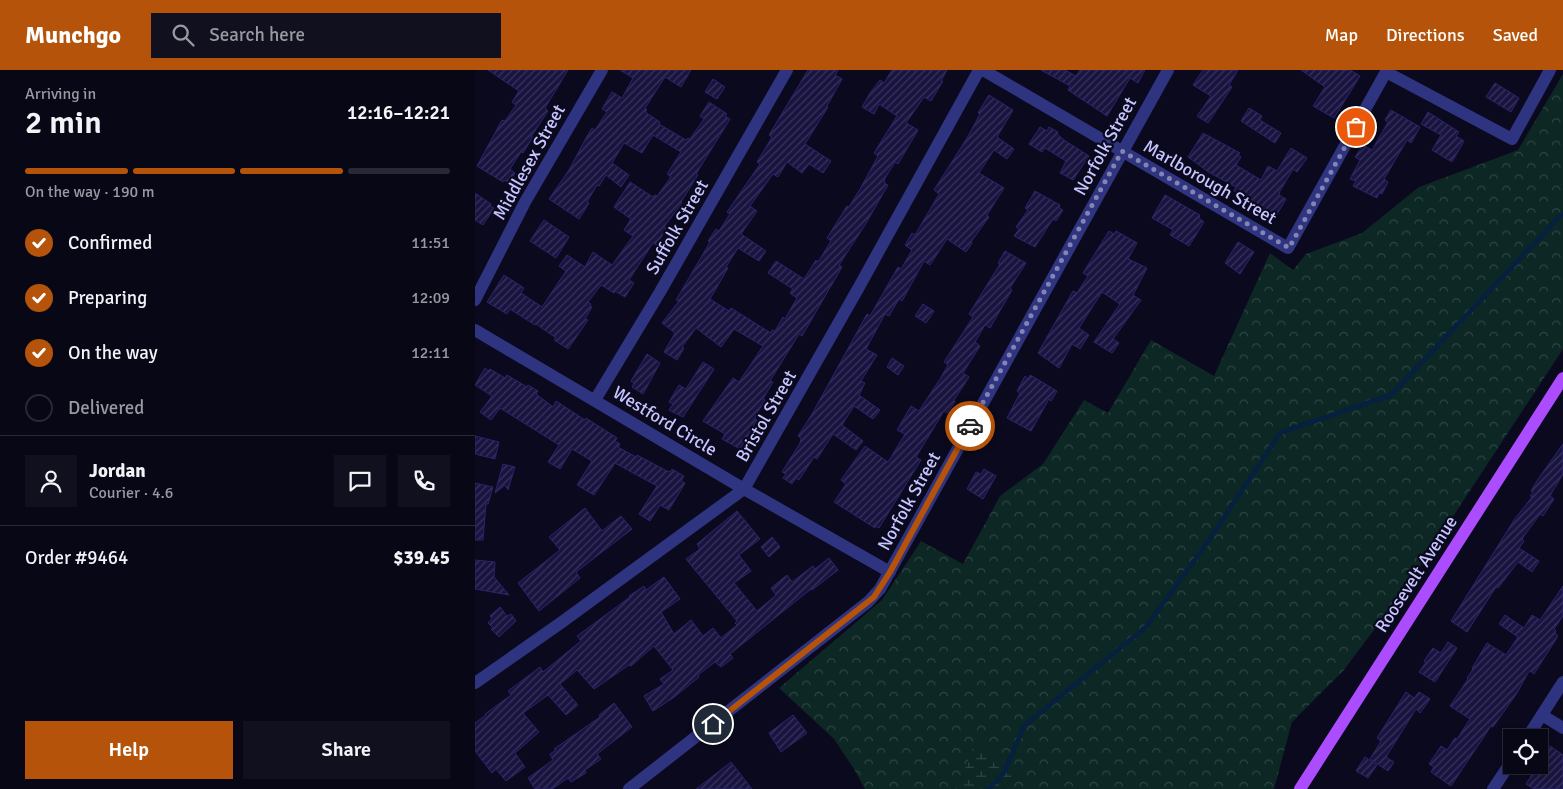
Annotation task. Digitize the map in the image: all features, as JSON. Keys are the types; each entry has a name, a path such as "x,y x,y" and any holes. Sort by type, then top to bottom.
{"main road":[{"name":"Roosevelt Avenue","path":"1300,789 1563,378"}],"street":[{"name":"Middlesex Street","path":"475,300 525,202 602,70"},
{"name":"Suffolk Street","path":"595,400 660,292 787,70"},
{"name":"Bristol Street","path":"475,683 744,489 859,288 979,70"},
{"name":"Marlborough Street","path":"983,70 1289,248 1387,71"},
{"name":"Norfolk Street","path":"629,789 868,602 879,589 1168,70"},
{"path":"1387,71 1512,139 1550,70"},
{"name":"Westford Circle","path":"475,330 744,489 890,572"},
{"path":"1533,729 1563,682"},
{"path":"1542,715 1563,728"},
{"path":"1493,789 1503,774"}],"green space":[{"path":"1563,74 1563,349 1412,579 1344,670 1292,722 1274,789 1003,789 1016,772 963,775 952,789 865,789 834,739 779,688 882,600 921,541 963,564 1000,496 1043,464 1084,400 1108,413 1151,340 1214,376 1270,253 1293,270 1306,254 1362,233 1419,187 1518,150"},
{"path":"975,741 1016,772 1003,789 952,789 963,775"}],"building":[{"path":"488,70 568,70 545,108 548,111 531,137 533,137 510,169 515,173 509,183 504,180 503,182 477,166 502,120 505,121 516,105 512,102 519,91"},
{"path":"620,70 691,70 681,87 665,77 645,108 647,110 645,112 660,122 659,124 686,140 690,139 704,119 700,116 709,102 727,114 725,116 730,119 696,174 698,175 682,203 664,227 667,228 656,245 653,243 629,280 634,283 625,297 601,285 588,302 592,307 585,319 588,320 568,349 554,340 556,338 536,324 510,309 507,314 487,302 504,275 524,288 521,293 542,307 566,271 559,266 567,255 585,267 593,252 612,265 633,236 624,230 631,219 614,207 630,182 653,197 657,196 671,177 667,174 681,152 653,135 642,153 624,143 612,163 629,175 621,187 606,175 599,186 597,185 579,219 549,199 569,170 592,128 595,130 607,112 602,109 612,92 622,98 633,78"},
{"path":"808,70 838,70 835,75 842,79 828,107 805,144 831,161 823,173 809,164 802,173 787,162 778,177 773,174 750,206 757,211 741,234 766,251 759,261 738,248 710,299 729,311 731,308 771,333 772,330 775,331 783,317 785,319 797,298 790,293 793,289 768,273 776,261 804,279 816,260 818,262 831,241 827,238 860,189 878,156 874,153 897,116 879,104 874,114 862,107 870,93 880,80 884,83 892,70 947,70 931,101 924,97 906,123 918,130 898,164 895,162 884,180 884,183 888,185 839,265 842,267 802,336 799,334 770,381 773,382 756,415 755,419 757,420 740,449 722,439 725,434 703,421 733,378 739,382 763,346 734,329 721,347 696,328 682,347 684,348 677,360 664,352 675,333 662,323 679,301 676,300 710,242 708,241 716,229 719,231 730,214 727,212 760,164 757,162 772,137 769,135"},
{"path":"1041,70 1065,70 1076,76 1080,70 1145,70 1138,83 1130,78 1107,116 1068,90 1070,86"},
{"path":"1203,70 1238,70 1229,85 1232,87 1208,123 1197,116 1211,96 1193,85"},
{"path":"1301,70 1350,70 1360,76 1334,118 1313,106 1325,87"},
{"path":"713,79 725,87 717,99 705,92"},
{"path":"1495,83 1519,98 1511,112 1486,97"},
{"path":"989,95 1013,110 997,137 1014,149 1007,159 994,150 979,173 1004,188 987,215 989,217 966,252 947,239 930,265 924,261 902,301 899,299 889,316 885,314 866,349 877,355 861,381 865,383 859,395 880,410 873,419 854,406 842,425 863,441 856,450 833,434 817,459 814,457 799,480 796,478 792,484 783,478 786,474 782,472 800,443 801,438 798,436 867,314 870,316 898,267 901,269 912,250 905,245 912,233 915,235 939,194 934,190 967,138 980,114 978,113"},
{"path":"1249,108 1262,116 1260,120 1281,133 1275,143 1241,121"},
{"path":"1391,110 1420,127 1411,143 1407,140 1384,179 1388,182 1382,194 1379,193 1377,198 1353,186 1356,181 1350,179 1360,160 1355,157 1363,145 1372,150 1388,122 1385,120"},
{"path":"1428,112 1459,132 1456,136 1464,141 1452,162 1432,150 1441,135 1421,124"},
{"path":"1040,127 1047,131 1049,127 1058,132 1057,134 1064,140 1089,156 1073,180 1060,173 1066,161 1045,148 1042,152 1029,144"},
{"path":"1203,133 1240,153 1238,155 1241,157 1236,165 1261,180 1268,166 1277,171 1291,148 1307,158 1297,172 1293,169 1280,191 1279,195 1286,199 1276,216 1234,191 1236,187 1210,173 1188,157"},
{"path":"1035,191 1060,205 1059,208 1063,210 1056,221 1053,219 1035,247 1014,236 1019,229 1016,227 1028,210 1025,208"},
{"path":"475,193 494,208 483,225 475,220"},
{"path":"1165,195 1200,215 1199,218 1204,222 1189,246 1170,235 1173,230 1152,218"},
{"path":"544,220 569,237 556,258 530,241"},
{"path":"1109,231 1114,234 1116,231 1137,243 1128,259 1147,268 1133,295 1141,300 1113,339 1119,343 1112,353 1094,342 1120,304 1102,292 1079,328 1089,335 1080,349 1072,344 1059,368 1038,353 1073,291 1077,293 1088,276 1083,273"},
{"path":"1238,242 1254,252 1240,274 1225,263"},
{"path":"1005,251 1026,263 1010,288 1012,290 990,328 985,325 975,342 980,346 963,373 969,377 954,400 955,402 947,413 944,411 916,457 921,460 879,528 876,526 875,528 834,502 846,484 841,480 865,446 888,462 905,434 897,430 911,406 919,411 940,379 948,365 944,362 973,317 969,314 1000,264 998,263"},
{"path":"923,304 934,311 926,323 915,316"},
{"path":"647,354 660,363 643,394 632,387 634,383 631,381"},
{"path":"892,358 904,366 898,375 887,367"},
{"path":"703,362 714,369 683,417 669,410 673,404 669,402 679,385 686,389"},
{"path":"485,368 505,378 507,375 527,387 528,385 538,391 536,394 553,407 556,401 585,420 586,418 617,438 615,441 620,444 618,447 636,457 637,455 667,471 670,472 672,469 684,476 681,481 685,483 669,510 660,505 650,521 639,514 657,486 615,463 594,495 577,485 592,461 572,449 560,469 548,462 559,445 500,408 491,420 480,412 492,396 475,385"},
{"path":"1030,375 1057,391 1051,401 1049,399 1031,431 1007,418 1020,393 1017,391 1025,376 1028,379"},
{"path":"475,436 499,442 495,459 475,454"},
{"path":"1563,444 1563,474 1550,496 1554,499 1543,516 1540,514 1522,539 1524,541 1519,548 1539,561 1532,572 1518,562 1498,588 1496,587 1467,632 1451,621 1514,520 1532,497 1530,496 1533,492 1531,491 1538,479"},
{"path":"503,464 515,467 508,490 505,485 495,493"},
{"path":"984,469 996,476 983,499 967,489 976,472 981,474"},
{"path":"475,483 493,487 488,504 486,504 483,540 475,540"},
{"path":"585,508 602,531 621,516 632,529 576,572 580,578 539,611 518,583 560,550 549,537"},
{"path":"737,511 760,539 739,555 751,571 734,583 757,611 776,595 771,588 787,575 792,582 813,566 815,569 829,558 838,570 811,589 730,654 733,658 721,667 715,662 673,698 653,711 644,696 664,684 660,679 673,670 654,646 631,666 629,665 594,689 577,670 560,684 578,705 566,715 548,695 523,713 539,732 515,753 525,767 506,781 496,769 492,773 475,751 475,723 511,695 508,691 540,667 543,672 581,641 577,636 644,586 646,590 664,577 680,599 661,612 674,634 691,620 703,636 713,628 721,638 737,625 735,623 737,621 686,559 700,549 697,544"},
{"path":"772,537 780,547 769,557 761,547"},
{"path":"475,560 495,562 494,577 509,595 475,589"},
{"path":"1563,586 1563,616 1554,629 1558,636 1534,674 1530,671 1528,673 1517,693 1493,727 1491,726 1451,786 1431,772 1434,767 1429,764 1441,746 1447,750 1470,719 1450,706 1468,679 1472,668 1487,643 1506,655 1518,637 1499,624 1505,615 1524,628 1532,615 1540,620"},
{"path":"500,607 507,616 511,614 516,621 499,637 488,623 492,618 490,616"},
{"path":"1448,642 1457,648 1435,682 1419,672 1433,648 1441,653"},
{"path":"1406,692 1414,698 1419,692 1430,699 1420,713 1416,709 1386,757 1394,762 1388,771 1370,759 1381,741 1377,738"},
{"path":"614,703 632,727 597,754 601,759 585,770 586,773 571,782 568,778 552,789 535,789 528,778 553,760 550,754 556,750 554,749 600,717 599,715"},
{"path":"793,715 807,733 781,752 769,733"},
{"path":"1550,746 1563,755 1563,789 1534,789 1526,784 1532,774 1548,774 1548,749"},
{"path":"1365,757 1377,765 1368,778 1356,771"},
{"path":"731,762 752,789 696,789"}],"waterway":[{"path":"988,789 1004,773 1024,726 1146,627 1205,546 1280,433 1391,395 1563,213"}],"way so far":[{"path":"970,426 1122,151 1289,248 1356,127"}],"route":[{"path":"713,724 874,597 890,572 970,426"}]}
